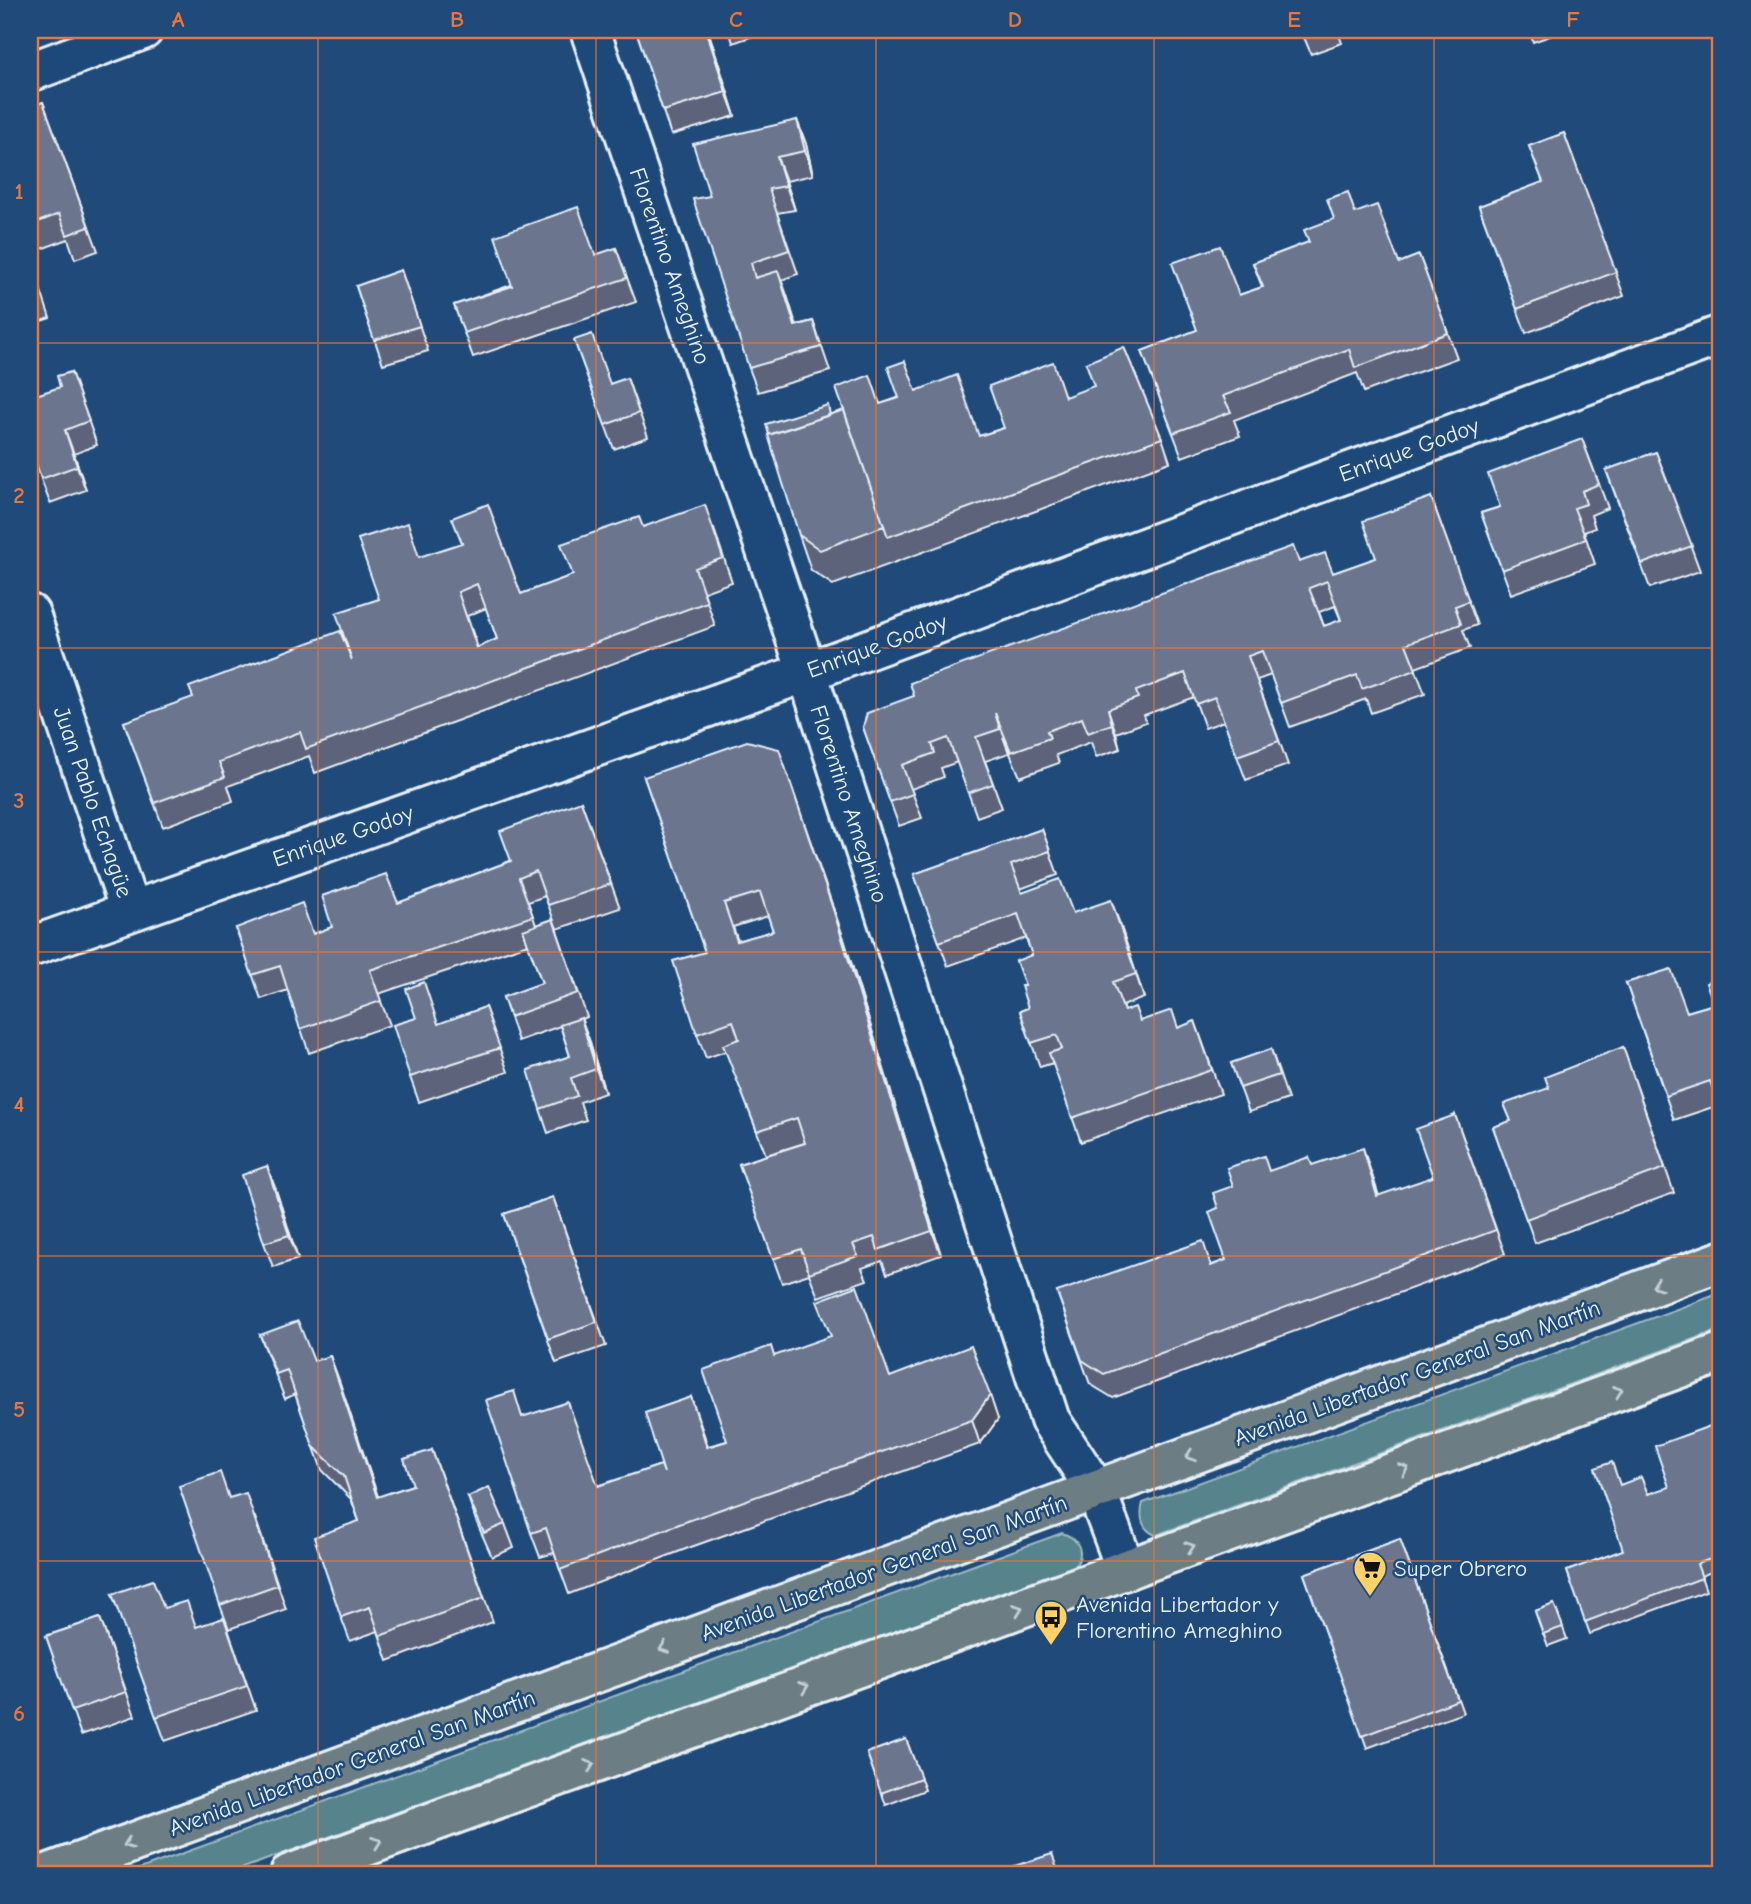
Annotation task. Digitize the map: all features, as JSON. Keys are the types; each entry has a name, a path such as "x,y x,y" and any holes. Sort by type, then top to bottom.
{"main road":[{"name":"Avenida Libertador General San Martín","path":"47,1874 1721,1261"},
{"path":"289,1874 1721,1353"}],"street":[{"path":"30,72 143,30"},
{"name":"Florentino Ameghino","path":"590,30 807,672 1050,1420 1096,1490 1126,1570"},
{"name":"Enrique Godoy","path":"30,947 807,672 1721,335"},
{"name":"Juan Pablo Echagüe","path":"30,614 130,911"}],"green space":[{"path":"1721,1293 1721,1329 1156,1535 1148,1530 1143,1522 1143,1503"},
{"path":"1062,1533 1072,1538 1080,1550 1076,1565 227,1874 126,1874"}],"building":[{"path":"636,30 706,30 726,92 663,111"},
{"path":"43,102 89,227 67,235 59,214 30,225 30,107"},
{"path":"797,120 805,151 777,157 786,186 769,189 789,250 751,263 755,278 778,271 795,326 813,321 821,347 749,368 693,199 710,196 693,144"},
{"path":"1564,133 1616,272 1517,309 1479,206 1543,182 1529,146"},
{"path":"1348,192 1355,213 1377,205 1399,263 1419,255 1448,333 1355,368 1349,349 1223,396 1231,412 1173,433 1142,351 1197,330 1172,263 1220,246 1239,295 1263,287 1253,263 1309,242 1304,230 1334,219 1327,199"},
{"path":"578,207 595,255 616,248 627,278 464,333 454,305 512,286 495,236"},
{"path":"30,260 41,294 30,298"},
{"path":"401,270 420,326 374,340 356,286"},
{"path":"592,334 610,384 627,378 639,413 605,425 574,340"},
{"path":"1124,347 1162,438 888,537 836,388 870,375 880,404 899,398 888,367 905,361 916,391 957,375 979,436 1004,428 989,386 1053,362 1065,397 1094,386 1086,363"},
{"path":"71,372 89,421 65,430 77,466 41,479 30,444 30,397 60,387 57,376"},
{"path":"828,405 830,415 769,435 766,424"},
{"path":"844,410 884,526 820,550 799,535 768,435"},
{"path":"1582,439 1599,484 1582,491 1586,504 1574,508 1586,539 1502,570 1481,513 1500,507 1488,474"},
{"path":"1656,452 1692,546 1642,564 1606,470"},
{"path":"1431,497 1469,601 1455,606 1461,624 1406,644 1416,670 1362,689 1357,675 1281,703 1262,651 1248,656 1279,741 1237,756 1215,697 1196,704 1185,673 1136,691 1138,698 1108,709 1112,724 1088,733 1082,718 1047,731 1050,738 1011,752 995,713 1000,729 976,737 993,784 968,793 948,738 932,744 935,753 902,765 913,794 890,802 863,727 867,713 914,696 910,683 1293,546 1299,562 1325,553 1333,573 1376,558 1363,521","holes":["1327,581 1341,620 1324,626 1309,588"]},
{"path":"488,504 521,594 573,575 561,544 639,517 643,527 705,505 723,558 695,568 707,602 306,749 300,732 219,762 225,777 154,803 124,722 193,697 189,687 340,631 352,660 336,613 379,599 358,539 408,523 419,557 462,543 452,518","holes":["477,584 497,639 477,648 458,592"]},
{"path":"747,741 779,749 834,912 932,1231 878,1250 874,1237 853,1244 858,1256 809,1273 801,1249 773,1259 739,1164 805,1143 797,1118 757,1131 723,1045 739,1039 733,1021 697,1034 673,961 705,952 644,777","holes":["760,892 773,931 737,941 724,903"]},
{"path":"581,801 611,884 548,905 536,871 519,878 533,916 370,970 381,1001 300,1029 280,966 252,975 236,928 302,903 313,934 332,927 322,896 386,874 398,903 511,861 500,831"},
{"path":"1042,829 1050,851 1011,865 1022,893 1060,879 1073,913 1111,900 1136,974 1113,982 1124,1011 1135,1007 1140,1021 1172,1010 1178,1028 1195,1021 1212,1070 1072,1118 1049,1053 1062,1049 1057,1035 1031,1043 1020,1011 1028,1008 1021,986 1025,986 1016,961 1032,955 1018,914 939,942 914,874"},
{"path":"553,919 578,993 510,1017 503,997 542,983 523,930"},
{"path":"1671,969 1687,1012 1714,1004 1706,983 1721,977 1721,1113 1710,1081 1666,1096 1626,983"},
{"path":"424,982 438,1024 485,1007 500,1048 410,1077 393,1025 416,1018 406,989"},
{"path":"581,1018 596,1069 571,1078 577,1096 540,1109 528,1070 570,1056 560,1025"},
{"path":"1623,1047 1665,1168 1526,1219 1493,1127 1511,1121 1504,1104 1549,1088 1545,1077"},
{"path":"1271,1049 1279,1075 1240,1088 1231,1063"},
{"path":"1455,1115 1496,1230 1104,1374 1082,1360 1057,1292 1203,1241 1211,1266 1226,1260 1209,1212 1218,1208 1213,1193 1233,1186 1227,1168 1264,1156 1269,1171 1309,1157 1312,1165 1363,1148 1377,1196 1433,1177 1416,1129"},
{"path":"267,1166 289,1235 264,1243 242,1175"},
{"path":"553,1197 597,1322 548,1339 504,1214"},
{"path":"857,1286 890,1377 971,1346 990,1395 972,1420 682,1523 560,1570 546,1528 531,1533 486,1400 514,1391 522,1417 568,1402 598,1486 661,1465 664,1473 645,1413 691,1397 707,1447 727,1441 703,1370 771,1346 774,1356 831,1336 817,1301"},
{"path":"298,1321 314,1361 330,1356 377,1497 413,1485 404,1459 432,1450 484,1598 380,1636 370,1607 341,1617 314,1537 359,1521 344,1476 313,1446 287,1370 276,1374 260,1335"},
{"path":"1721,1422 1721,1555 1697,1564 1702,1578 1585,1622 1567,1571 1623,1550 1595,1468 1612,1462 1620,1485 1641,1477 1648,1494 1669,1487 1655,1446"},
{"path":"220,1472 229,1498 246,1493 277,1585 220,1605 179,1486"},
{"path":"489,1487 505,1524 484,1533 468,1497"},
{"path":"1400,1539 1458,1700 1362,1736 1304,1574"},
{"path":"153,1580 164,1608 187,1601 196,1627 224,1618 247,1686 156,1717 112,1594"},
{"path":"1721,1601 1721,1633 1711,1605"},
{"path":"1554,1604 1563,1627 1543,1634 1535,1611"},
{"path":"100,1618 126,1692 72,1711 46,1636"},
{"path":"906,1739 921,1778 881,1793 867,1753"},
{"path":"1052,1854 1059,1874 993,1874 993,1873"}],"place":[{"name":"Super Obrero","path":"1370,1598"},
{"name":"Avenida Libertador y Florentino Ameghino","path":"1051,1647"}]}
